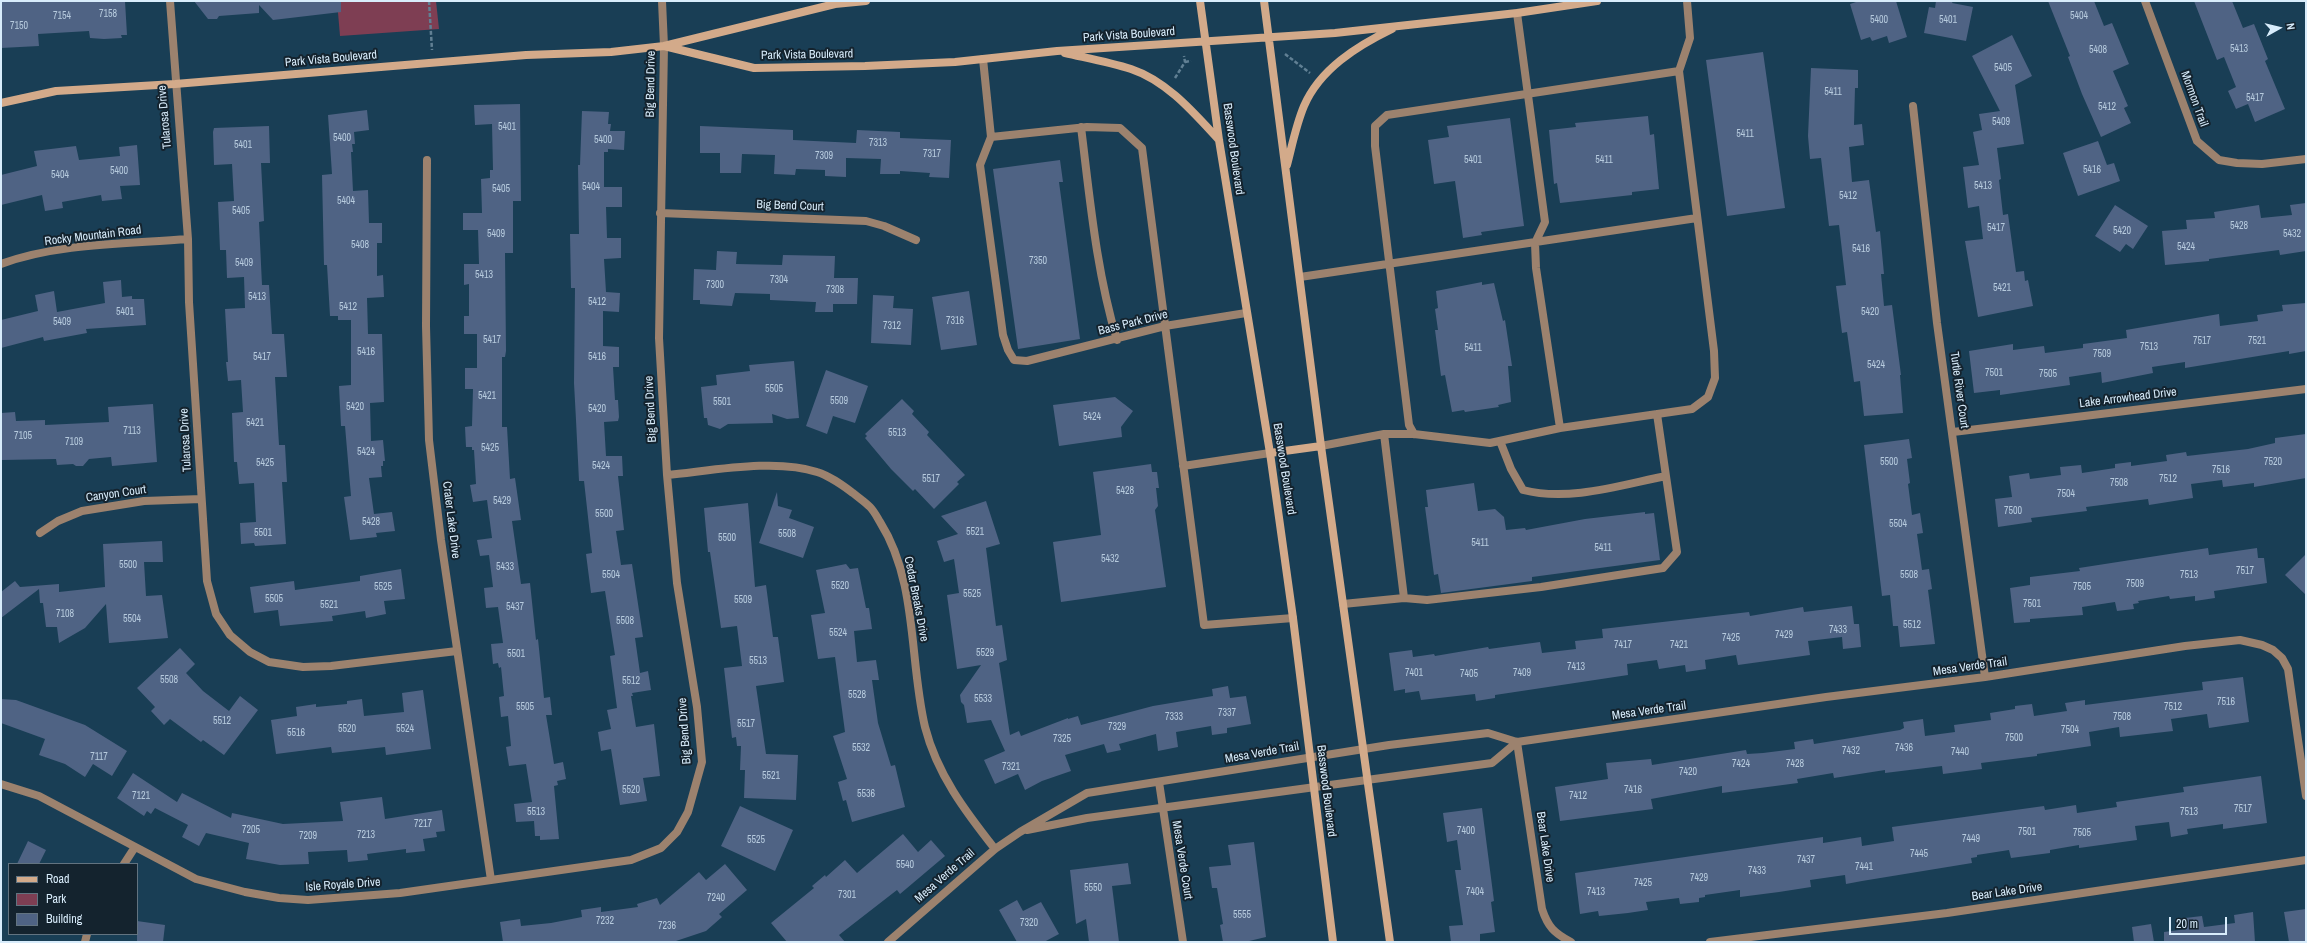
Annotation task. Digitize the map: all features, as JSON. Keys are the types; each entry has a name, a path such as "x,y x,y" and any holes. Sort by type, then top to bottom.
{"main road":[{"name":"Park Vista Boulevard","path":"1,103 56,91 175,84 526,55 611,52 664,46 835,4 866,1"},
{"name":"Basswood Boulevard","path":"1200,1 1219,140 1270,453 1293,618 1334,942"},
{"path":"1264,1 1321,446 1390,942"},
{"name":"Park Vista Boulevard","path":"664,46 754,68 865,66 984,59 1056,51 1206,42 1398,26 1517,13 1597,1"},
{"path":"1286,168 1304,106 1317,84 1331,68 1361,44 1398,26"},
{"path":"1056,51 1132,69 1182,100 1219,140"},
{"path":"1270,453 1321,446"}],"street":[{"name":"Tularosa Drive","path":"170,1 175,84 188,239 189,302 206,582 216,614 230,635 250,652 269,662 303,667 331,666 457,651"},
{"name":"Big Bend Drive","path":"662,1 664,46 659,338 667,474 677,582 696,707 702,762 688,812"},
{"path":"1321,446 1384,434 1414,434 1490,442 1500,441 1560,428 1692,409 1708,397 1715,378 1714,351 1678,71 1690,38 1686,1"},
{"name":"Mormon Trail","path":"2145,1 2197,141 2219,160 2237,163 2262,164 2306,159"},
{"path":"1517,13 1545,222 1535,243 1536,268 1560,428"},
{"path":"984,59 991,137 1082,127 1120,128 1142,148 1204,625 1293,618"},
{"path":"1414,434 1409,424 1375,146 1375,126 1387,115 1678,71"},
{"name":"Turtle River Court","path":"1913,106 1937,323 1985,678"},
{"path":"1082,127 1097,258 1116,340"},
{"name":"Bass Park Drive","path":"991,137 980,165 1003,335 1008,350 1014,360 1027,361 1116,340 1165,326 1246,313"},
{"name":"Crater Lake Drive","path":"428,160 426,326 429,440 441,540 491,880"},
{"name":"Big Bend Court","path":"660,213 866,221 884,226 916,240"},
{"path":"1300,277 1389,262 1535,243 1697,218"},
{"name":"Rocky Mountain Road","path":"1,264 47,253 92,246 188,239"},
{"name":"Lake Arrowhead Drive","path":"1952,432 2306,389"},
{"path":"1344,604 1404,598 1417,600 1442,598 1541,587 1663,568 1677,552 1657,414"},
{"path":"1384,434 1404,598"},
{"path":"1500,441 1511,470 1523,490 1535,493 1561,494 1666,476"},
{"path":"1183,466 1270,453"},
{"name":"Cedar Breaks Drive","path":"667,474 762,466 791,467 817,472 841,484 871,508 888,535 900,568 911,626 921,702 926,727 935,756 957,800 995,849"},
{"name":"Canyon Court","path":"40,533 58,522 82,511 144,501 201,498"},
{"name":"Mesa Verde Trail","path":"888,942 995,849 1020,832 1087,794 1364,749 1488,733 1517,742 1826,697 1985,678 2185,646 2240,640 2262,645 2273,650 2282,658 2288,669 2306,796"},
{"name":"Mesa Verde Trail","path":"1020,832 1087,818 1162,810 1314,788 1368,782 1492,763 1517,742"},
{"name":"Bear Lake Drive","path":"1517,742 1542,909 1546,924 1558,935 1571,942"},
{"name":"Mesa Verde Court","path":"1159,782 1182,942"},
{"name":"Isle Royale Drive","path":"1,784 39,796 196,879 245,892 279,898 308,900 400,893 631,860 661,848 677,832 688,812"},
{"path":"125,863 135,847"},
{"name":"Bear Lake Drive","path":"1710,942 1947,913 2306,860"}],"path":[{"path":"429,1 432,63"},
{"path":"1285,54 1312,74"},
{"path":"1173,80 1185,62 1184,56"},
{"path":"1185,62 1191,61"}],"green space":[{"path":"337,1 436,1 439,29 340,36"}],"building":[{"path":"1,1 125,1 127,35 121,35 122,38 104,39 90,38 89,31 38,34 39,46 1,48"},
{"path":"194,1 341,1 341,12 273,20 259,5 259,13 219,16 217,19 208,19"},
{"path":"1859,1 1896,1 1907,37 1889,43 1887,36 1872,41 1870,37 1861,40 1850,4"},
{"path":"1936,1 1953,1 1952,3 1973,7 1966,41 1924,33 1929,7 1935,8"},
{"path":"2048,1 2094,1 2104,26 2112,23 2129,64 2113,71 2128,106 2124,108 2131,123 2101,137 2082,94 2068,57 2070,56"},
{"path":"2194,1 2232,1 2243,28 2254,24 2268,59 2265,61 2285,109 2255,122 2248,104 2236,109 2228,91 2236,87 2224,57 2217,60"},
{"path":"2012,35 2032,76 2015,85 2024,144 1997,148 2001,179 1999,180 2003,215 2008,214 2016,272 2024,271 2025,281 2028,280 2033,306 1978,317 1965,241 1983,239 1979,206 1968,208 1963,167 1979,165 1973,132 1982,130 1979,114 2000,111 1972,56"},
{"path":"1763,52 1785,208 1727,216 1706,60"},
{"path":"1811,68 1858,70 1858,88 1855,88 1854,125 1862,124 1864,145 1849,147 1852,182 1869,180 1876,232 1880,231 1884,274 1881,274 1884,306 1892,305 1901,375 1903,413 1864,416 1860,381 1854,382 1847,332 1842,333 1836,286 1846,285 1839,225 1829,226 1821,158 1810,159 1808,136"},
{"path":"520,104 521,201 513,201 513,253 505,253 506,351 505,357 502,357 502,427 507,427 510,479 515,478 521,520 512,521 521,584 530,583 544,698 550,697 552,715 546,715 554,764 563,762 566,779 557,781 558,785 554,786 559,839 540,840 540,836 535,836 534,821 516,822 514,804 532,802 526,764 509,766 506,747 511,746 508,716 501,717 499,697 504,696 501,667 499,668 498,663 493,664 491,644 503,643 498,607 486,608 484,588 493,587 489,555 480,556 477,540 492,538 487,500 473,502 470,485 476,484 474,450 472,450 472,447 466,447 465,427 472,426 473,389 465,389 465,368 477,368 477,334 464,334 464,316 469,316 469,284 464,285 464,264 479,264 478,230 463,230 463,213 482,213 481,179 490,178 490,170 493,170 492,124 475,125 474,105"},
{"path":"367,110 369,130 354,132 355,144 352,144 353,152 351,152 353,191 368,190 369,223 382,223 382,243 377,243 377,276 383,275 384,297 367,298 368,334 382,334 384,402 370,403 371,441 383,440 385,461 383,461 383,466 381,466 382,477 369,478 374,514 392,512 395,531 376,533 377,537 350,540 344,497 351,496 345,426 341,426 339,386 351,385 351,320 338,320 338,316 330,316 327,265 324,265 322,175 332,174 328,115"},
{"path":"582,111 609,112 608,124 611,124 610,131 625,131 624,150 608,149 608,152 604,152 604,187 622,187 622,207 606,207 607,238 621,238 621,258 604,259 606,292 620,293 619,312 603,311 603,346 619,347 619,367 613,367 615,400 618,400 619,417 618,421 604,422 606,456 622,456 623,476 618,476 624,530 616,531 621,565 632,564 643,637 635,638 640,673 648,671 651,690 632,693 633,696 631,696 636,727 654,724 660,776 643,778 647,801 620,805 611,749 601,751 598,732 611,729 607,710 617,708 610,656 615,655 605,591 591,593 586,554 592,553 584,481 579,481 574,383 575,288 571,288 570,234 579,234 578,165 580,165"},
{"path":"1648,116 1650,135 1654,134 1659,189 1632,192 1632,195 1560,203 1557,183 1554,184 1549,130 1576,127 1575,123"},
{"path":"1510,118 1524,226 1481,232 1482,235 1463,238 1455,181 1434,184 1428,140 1449,137 1447,126"},
{"path":"269,126 270,163 261,163 264,221 259,222 262,285 269,285 272,334 284,334 287,377 275,377 279,445 285,445 287,482 282,482 286,544 255,546 254,543 241,544 240,523 256,522 254,483 239,484 237,462 234,462 232,413 243,412 241,380 228,381 226,362 228,362 225,309 245,308 244,277 227,278 226,250 220,250 218,202 234,201 232,164 214,165 213,132 214,128"},
{"path":"700,126 793,130 793,140 856,143 857,130 900,132 900,138 951,140 949,178 929,177 930,173 900,171 900,174 880,174 881,159 846,158 846,177 825,176 825,170 796,169 795,175 774,174 775,155 742,154 741,173 720,173 720,153 700,153"},
{"path":"2098,141 2107,165 2114,163 2120,181 2078,196 2063,153"},
{"path":"137,145 140,185 120,186 122,199 102,201 101,195 62,202 63,208 45,211 42,195 1,205 1,175 37,166 34,151 76,146 79,160 120,156 119,147"},
{"path":"1060,160 1063,182 1059,182 1080,339 1018,349 993,169"},
{"path":"2306,203 2306,251 2280,255 2279,250 2209,259 2209,261 2165,265 2162,231 2187,229 2186,220 2215,218 2214,212 2259,205 2261,218 2292,215 2290,205"},
{"path":"2115,205 2148,226 2133,249 2126,244 2120,252 2095,236"},
{"path":"717,251 737,252 736,264 782,265 783,255 835,256 834,278 858,278 857,304 833,304 833,312 815,312 816,302 770,300 770,294 735,293 732,306 700,304 700,300 693,300 694,269 716,270"},
{"path":"121,280 122,297 132,296 132,299 144,299 146,325 86,329 87,333 44,341 43,337 1,348 1,320 38,311 35,295 54,291 57,312 105,303 103,282"},
{"path":"1482,282 1482,285 1494,283 1503,321 1505,320 1512,366 1508,366 1511,402 1498,405 1499,407 1465,412 1464,410 1452,412 1445,375 1441,376 1435,330 1438,330 1435,309 1438,308 1436,291"},
{"path":"969,291 977,345 941,350 932,297"},
{"path":"873,295 894,296 893,308 913,309 911,345 871,343"},
{"path":"2306,303 2306,351 2289,354 2289,351 2185,368 2185,362 2152,367 2153,373 2102,383 2101,372 2069,377 2070,385 2000,395 2000,390 1974,393 1969,351 2013,344 2013,350 2044,346 2045,353 2083,348 2083,344 2127,338 2126,330 2219,314 2220,326 2258,321 2257,315 2283,311 2282,305"},
{"path":"794,361 799,418 787,419 772,414 773,423 728,424 720,429 708,425 707,418 704,418 701,387 717,385 716,375 750,371 749,365"},
{"path":"826,370 868,386 855,423 833,416 827,434 806,426"},
{"path":"1115,397 1133,411 1121,427 1122,437 1059,446 1053,405"},
{"path":"902,399 914,411 912,414 929,432 927,435 965,475 957,482 959,484 934,509 915,489 913,491 891,469 865,438 867,436 865,434"},
{"path":"153,404 157,462 112,466 111,457 89,459 83,466 76,466 73,464 57,465 56,459 2,460 1,413 15,412 16,421 45,420 45,425 109,422 108,407"},
{"path":"2306,434 2306,478 2254,487 2254,483 2223,487 2222,480 2191,484 2193,498 2149,505 2148,499 2086,507 2087,511 2031,518 2032,522 1998,527 1995,499 2012,497 2009,476 2029,473 2030,479 2061,475 2060,467 2081,465 2082,473 2115,468 2115,464 2131,462 2131,466 2167,461 2166,455 2186,452 2187,456 2248,449 2275,443 2275,438"},
{"path":"1909,439 1912,458 1907,459 1910,483 1908,484 1912,515 1920,513 1923,533 1917,534 1922,570 1929,569 1932,589 1928,590 1935,644 1900,647 1898,626 1893,626 1890,595 1882,596 1864,445"},
{"path":"1151,464 1152,472 1157,472 1159,488 1156,488 1158,506 1155,510 1166,587 1061,602 1053,542 1101,535 1093,472"},
{"path":"1474,483 1478,511 1495,509 1504,517 1506,530 1525,528 1526,530 1585,519 1645,512 1645,514 1654,513 1660,560 1532,577 1532,581 1441,593 1438,574 1434,575 1425,507 1428,507 1426,490"},
{"path":"777,492 778,506 792,510 789,518 814,527 803,558 759,543"},
{"path":"986,501 1000,544 986,548 996,626 1002,625 1007,660 999,663 1010,735 1019,731 1021,736 1068,718 1078,716 1081,725 1153,706 1213,696 1212,689 1228,686 1230,698 1246,696 1251,724 1227,728 1227,733 1212,735 1211,726 1176,732 1178,747 1158,751 1156,734 1119,744 1121,750 1107,753 1104,744 1065,755 1071,771 1042,781 1025,790 1018,774 995,784 984,760 1005,751 991,720 967,723 964,705 961,702 960,695 981,665 957,669 947,595 959,593 954,559 944,562 937,541 958,534 941,516"},
{"path":"748,503 755,587 766,585 773,637 778,637 784,682 756,686 766,754 798,755 796,800 744,798 745,770 740,770 741,746 737,746 736,737 732,738 724,668 742,666 737,626 721,628 710,552 708,552 704,508"},
{"path":"162,541 163,562 144,562 146,596 162,595 168,638 109,643 106,604 85,628 59,643 57,627 46,627 43,603 40,603 39,589 1,618 1,592 15,581 20,587 59,584 59,592 105,587 103,544"},
{"path":"2208,548 2209,555 2257,548 2258,558 2264,558 2267,583 2214,591 2215,598 2195,601 2195,596 2170,599 2169,596 2138,601 2139,603 2133,604 2134,609 2117,611 2115,602 2082,607 2083,615 2030,619 2030,622 2014,623 2010,588 2030,585 2030,577 2080,571 2079,568"},
{"path":"2306,554 2306,595 2285,575"},
{"path":"846,564 850,569 858,568 866,608 869,608 872,629 854,631 857,662 876,660 879,680 872,680 878,723 891,766 895,765 905,807 852,822 846,800 843,801 838,782 847,779 833,736 845,732 835,657 818,659 811,615 825,613 816,570"},
{"path":"401,569 405,599 384,601 386,614 366,618 365,611 332,616 333,621 280,626 278,610 254,613 250,587 294,581 295,590 360,581 360,576"},
{"path":"1852,606 1854,624 1859,624 1861,647 1843,649 1842,637 1808,641 1810,655 1738,665 1736,655 1705,660 1706,669 1686,672 1685,665 1659,669 1657,660 1627,664 1628,675 1495,695 1495,698 1476,701 1475,694 1421,700 1419,691 1405,693 1405,689 1394,691 1389,653 1412,650 1413,657 1434,654 1435,656 1488,647 1489,649 1540,642 1542,653 1576,649 1575,641 1603,638 1602,629 1749,612 1750,616 1803,607 1804,612"},
{"path":"180,648 195,664 186,673 203,691 229,711 240,696 258,710 224,755 203,740 201,742 170,719 164,725 151,711 155,707 137,688"},
{"path":"2243,677 2249,722 2209,728 2207,714 2171,719 2173,731 2120,737 2119,727 2089,732 2091,746 2037,754 2037,756 1981,763 1982,769 1943,774 1942,766 1885,773 1885,770 1834,778 1833,773 1797,779 1798,783 1722,793 1722,786 1651,799 1653,809 1560,821 1555,787 1608,779 1606,763 1651,759 1652,765 1746,750 1747,754 1795,749 1794,742 1813,739 1814,744 1900,730 1904,728 1903,722 1923,719 1925,736 1955,732 1954,725 1991,720 1990,713 2015,709 2015,706 2032,704 2034,716 2067,711 2065,703 2085,700 2085,705 2203,690 2202,682"},
{"path":"423,690 431,749 386,755 385,747 332,753 331,747 276,754 271,720 297,716 296,707 316,704 316,707 347,704 347,701 362,699 364,716 404,712 402,693"},
{"path":"1,699 16,700 85,725 127,751 112,776 93,764 85,777 65,764 39,755 45,739 1,723"},
{"path":"133,773 177,802 182,793 231,818 232,813 283,824 343,821 340,802 382,797 385,819 442,810 445,831 436,832 437,837 423,839 425,851 406,853 406,849 367,854 368,860 348,862 347,850 308,852 309,864 280,865 246,859 249,843 206,833 199,846 182,837 188,825 155,808 151,814 147,811 144,816 117,798"},
{"path":"2261,776 2267,823 2223,829 2223,824 2187,829 2188,834 2171,837 2169,822 2135,826 2137,840 2079,848 2079,845 2050,850 2050,853 2011,858 2009,850 1977,855 1977,857 1971,858 1972,863 1846,884 1845,875 1810,880 1811,887 1779,892 1740,897 1740,890 1705,895 1705,897 1699,898 1699,902 1680,904 1679,898 1646,902 1648,910 1628,913 1599,916 1598,911 1580,914 1575,873 1823,837 1823,843 1861,837 1862,846 1894,841 1892,827 2044,806 2045,810 2076,805 2077,813 2117,807 2116,802 2184,792 2183,787"},
{"path":"740,806 793,830 775,871 721,846"},
{"path":"1482,808 1494,901 1491,902 1495,932 1480,934 1480,942 1451,942 1449,926 1463,925 1455,870 1461,870 1457,840 1447,842 1443,813"},
{"path":"903,834 918,852 931,840 945,856 900,894 897,890 839,935 845,942 787,942 771,923 814,888 812,886 825,875 826,877 845,860 857,873"},
{"path":"28,841 46,850 40,863 17,863"},
{"path":"1254,842 1266,937 1245,942 1223,942 1220,925 1223,924 1217,888 1212,888 1209,867 1231,865 1228,845"},
{"path":"1128,863 1131,884 1112,886 1119,942 1089,942 1086,919 1076,924 1070,870"},
{"path":"725,864 747,890 719,914 722,917 706,931 673,942 503,942 500,922 520,919 521,926 551,923 582,917 581,910 601,907 601,912 638,907 637,904 657,898 660,905 699,872 706,880"},
{"path":"1017,900 1023,911 1041,902 1059,934 1044,942 1017,942 999,910"},
{"path":"2306,909 2306,942 2289,942 2284,912"},
{"path":"2253,912 2255,942 2164,942 2164,932 2187,929 2185,918 2202,916 2204,927 2235,923 2234,915"},
{"path":"138,921 165,925 163,942 137,942"},
{"path":"2151,924 2154,942 2134,942 2132,927"}]}
